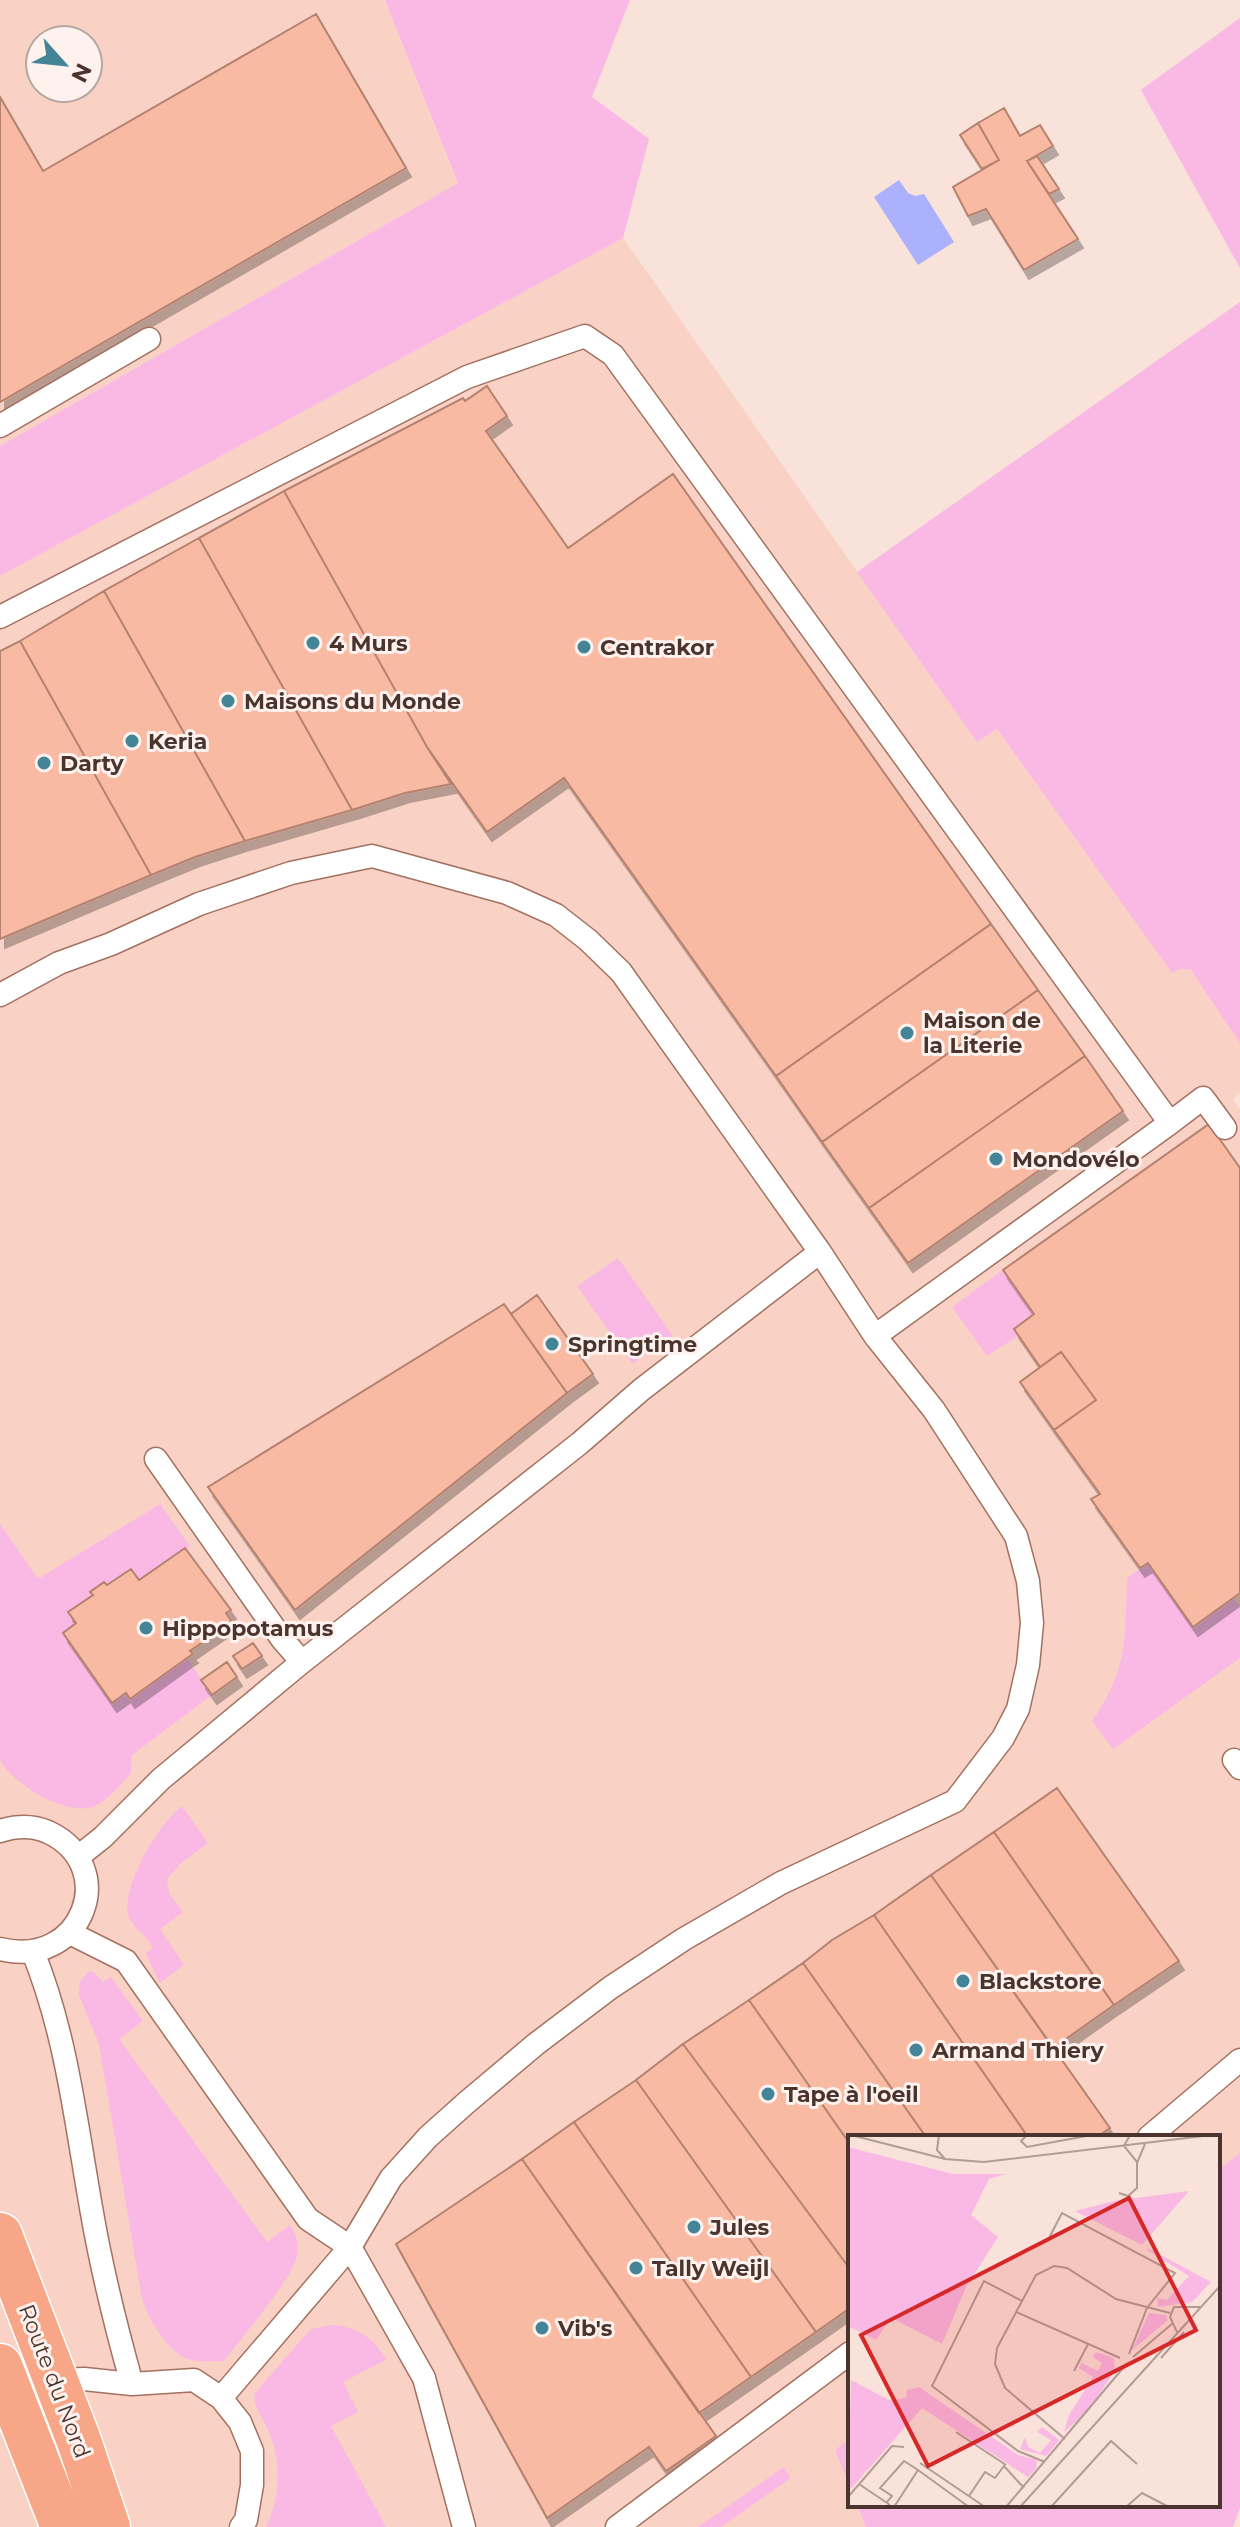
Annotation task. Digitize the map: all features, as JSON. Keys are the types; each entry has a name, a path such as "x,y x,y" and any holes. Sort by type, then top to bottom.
{"main road":[{"name":"Route du Nord","path":"0,2235 108,2527"},
{"name":"Route du Nord","path":"0,2366 63,2527"}],"lane":[{"path":"0,617 467,377 585,336 613,355 1170,1123"},
{"path":"0,426 149,339"},
{"path":"0,995 59,963 111,944 199,904 291,873 372,856 507,893 556,915 621,972 820,1252 875,1336 934,1410 1016,1536 1028,1581 1032,1623 1028,1665 1018,1709 1003,1738 955,1801 850,1849 732,1910 610,1988 536,2044 428,2137 391,2178 350,2247 221,2398"},
{"path":"875,1336 1203,1098 1225,1128"},
{"path":"78,1857 103,1837 161,1779 302,1662 580,1443 641,1390 820,1252"},
{"path":"156,1459 282,1639 302,1662"},
{"path":"0,1831 14,1826 39,1828 61,1838 78,1857 85,1876 87,1896 81,1916 70,1933 53,1946 33,1952 15,1953 0,1949"},
{"path":"70,1933 126,1961 308,2219 350,2247 424,2378 464,2527"},
{"path":"33,1952 46,1984 63,2044 110,2304 132,2384"},
{"path":"1151,2135 1240,2060"},
{"path":"617,2527 848,2354"},
{"path":"56,2380 84,2379 132,2384 194,2380 221,2398 240,2422 252,2451 252,2485 246,2520 241,2527"}],"shaded area":[{"path":"0,0 385,0 458,183 0,446"},
{"path":"385,0 630,0 592,97 649,139 623,238 0,576 0,446 458,183"},
{"path":"1240,18 1240,268 1141,90"},
{"path":"623,238 977,742 997,729 1172,972 1190,969 1240,1043 1240,1094 1233,1099 1240,1110 1240,2153 1220,2168 1220,2135 848,2135 848,2440 835,2450 848,2482 848,2507 858,2507 866,2527 0,2527 0,576"},
{"path":"1240,302 1240,1043 1190,969 1172,973 997,729 977,742 857,572"},
{"path":"618,1258 673,1336 632,1364 577,1286"},
{"path":"1003,1270 1034,1314 1014,1329 1018,1336 987,1356 952,1307"},
{"path":"160,1504 190,1546 139,1580 107,1585 104,1582 91,1591 93,1595 69,1612 76,1623 64,1633 112,1703 126,1693 131,1699 187,1658 212,1695 132,1755 131,1773 99,1804 74,1808 59,1804 17,1780 0,1760 0,1524 38,1579"},
{"path":"1148,1563 1193,1627 1233,1598 1240,1607 1240,1658 1113,1749 1092,1721 1112,1686 1122,1653 1127,1578"},
{"path":"182,1806 208,1843 179,1865 167,1879 169,1893 183,1912 160,1929 184,1965 160,1983 146,1954 153,1947 131,1921 127,1905 143,1857 163,1826"},
{"path":"93,1971 103,1982 111,1977 143,2021 119,2039 267,2242 290,2225 296,2236 297,2256 293,2266 224,2361 194,2361 178,2353 159,2332 142,2299 99,2044 79,1995 80,1981"},
{"path":"1240,2153 1240,2508 1233,2527 866,2527 858,2507 1220,2507 1220,2168"},
{"path":"332,2325 350,2328 364,2335 386,2360 343,2382 358,2412 331,2426 386,2527 266,2527 275,2503 277,2465 272,2440 256,2407 255,2393 309,2331"},
{"path":"848,2440 848,2482 835,2450"},
{"path":"784,2467 791,2478 721,2527 698,2527"}],"water":[{"path":"899,180 908,193 915,196 924,194 954,242 918,265 874,197"}],"building":[{"path":"316,14 406,168 0,402 0,97 43,171"},
{"path":"1004,108 1020,136 1040,125 1053,146 1027,161 1078,239 1024,270 986,209 968,216 953,187 999,160 978,123"},
{"path":"978,123 999,160 982,169 960,135"},
{"path":"1037,156 1059,189 1049,194 1027,161"},
{"name":"Centrakor","path":"487,386 507,416 486,431 568,548 673,474 991,924 776,1076 564,778 487,832 427,747 284,491 463,398 465,401"},
{"name":"4 Murs","path":"284,491 427,747 451,784 405,793 352,810 199,538"},
{"name":"Maisons du Monde","path":"199,538 352,810 245,841 104,591"},
{"name":"Keria","path":"104,591 245,841 151,875 20,641"},
{"name":"Darty","path":"20,641 151,875 0,939 0,651"},
{"name":"Maison de la Literie","path":"991,924 1038,990 822,1142 776,1076"},
{"path":"1038,990 1085,1056 869,1208 822,1142"},
{"name":"Mondovélo","path":"1085,1056 1123,1111 908,1263 869,1208"},
{"path":"1209,1124 1240,1168 1240,1593 1193,1627 1148,1563 1140,1568 1091,1499 1100,1494 1054,1430 1096,1400 1061,1352 1040,1367 1014,1329 1034,1314 1003,1270"},
{"name":"Springtime","path":"537,1295 593,1374 567,1393 511,1314"},
{"path":"504,1304 567,1393 295,1610 208,1487"},
{"path":"1061,1352 1096,1400 1054,1430 1020,1382"},
{"name":"Hippopotamus","path":"185,1548 231,1610 226,1613 232,1622 130,1699 126,1693 112,1703 63,1633 76,1623 68,1612 93,1595 90,1592 104,1582 107,1585 131,1569 139,1580"},
{"path":"253,1643 262,1656 242,1669 233,1656"},
{"path":"227,1662 237,1677 212,1695 201,1680"},
{"path":"1057,1788 1179,1961 1114,2005 994,1832"},
{"path":"994,1832 1114,2005 1053,2048 931,1875"},
{"name":"Blackstore","path":"931,1875 1110,2128 1100,2135 1027,2135 874,1915"},
{"name":"Armand Thiery","path":"874,1915 1027,2135 925,2135 803,1963 832,1940"},
{"path":"803,1963 925,2135 848,2135 848,2141 749,2000"},
{"name":"Tape à l'oeil","path":"749,2000 848,2141 848,2266 683,2044"},
{"path":"683,2044 848,2266 848,2309 816,2332 636,2080"},
{"name":"Jules","path":"636,2080 816,2332 751,2377 574,2122"},
{"name":"Tally Weijl","path":"574,2122 751,2377 699,2413 522,2159"},
{"name":"Vib's","path":"522,2159 716,2436 666,2471 649,2447 547,2518 396,2244"}],"place":[{"name":"4 Murs","path":"313,643"},
{"name":"Centrakor","path":"584,647"},
{"name":"Maisons du Monde","path":"228,701"},
{"name":"Keria","path":"132,741"},
{"name":"Darty","path":"44,763"},
{"name":"Maison de la Literie","path":"907,1033"},
{"name":"Mondovélo","path":"996,1159"},
{"name":"Springtime","path":"552,1344"},
{"name":"Hippopotamus","path":"146,1628"},
{"name":"Blackstore","path":"963,1981"},
{"name":"Armand Thiery","path":"916,2050"},
{"name":"Tape à l'oeil","path":"768,2094"},
{"name":"Jules","path":"694,2227"},
{"name":"Tally Weijl","path":"636,2268"},
{"name":"Vib's","path":"542,2328"}]}
